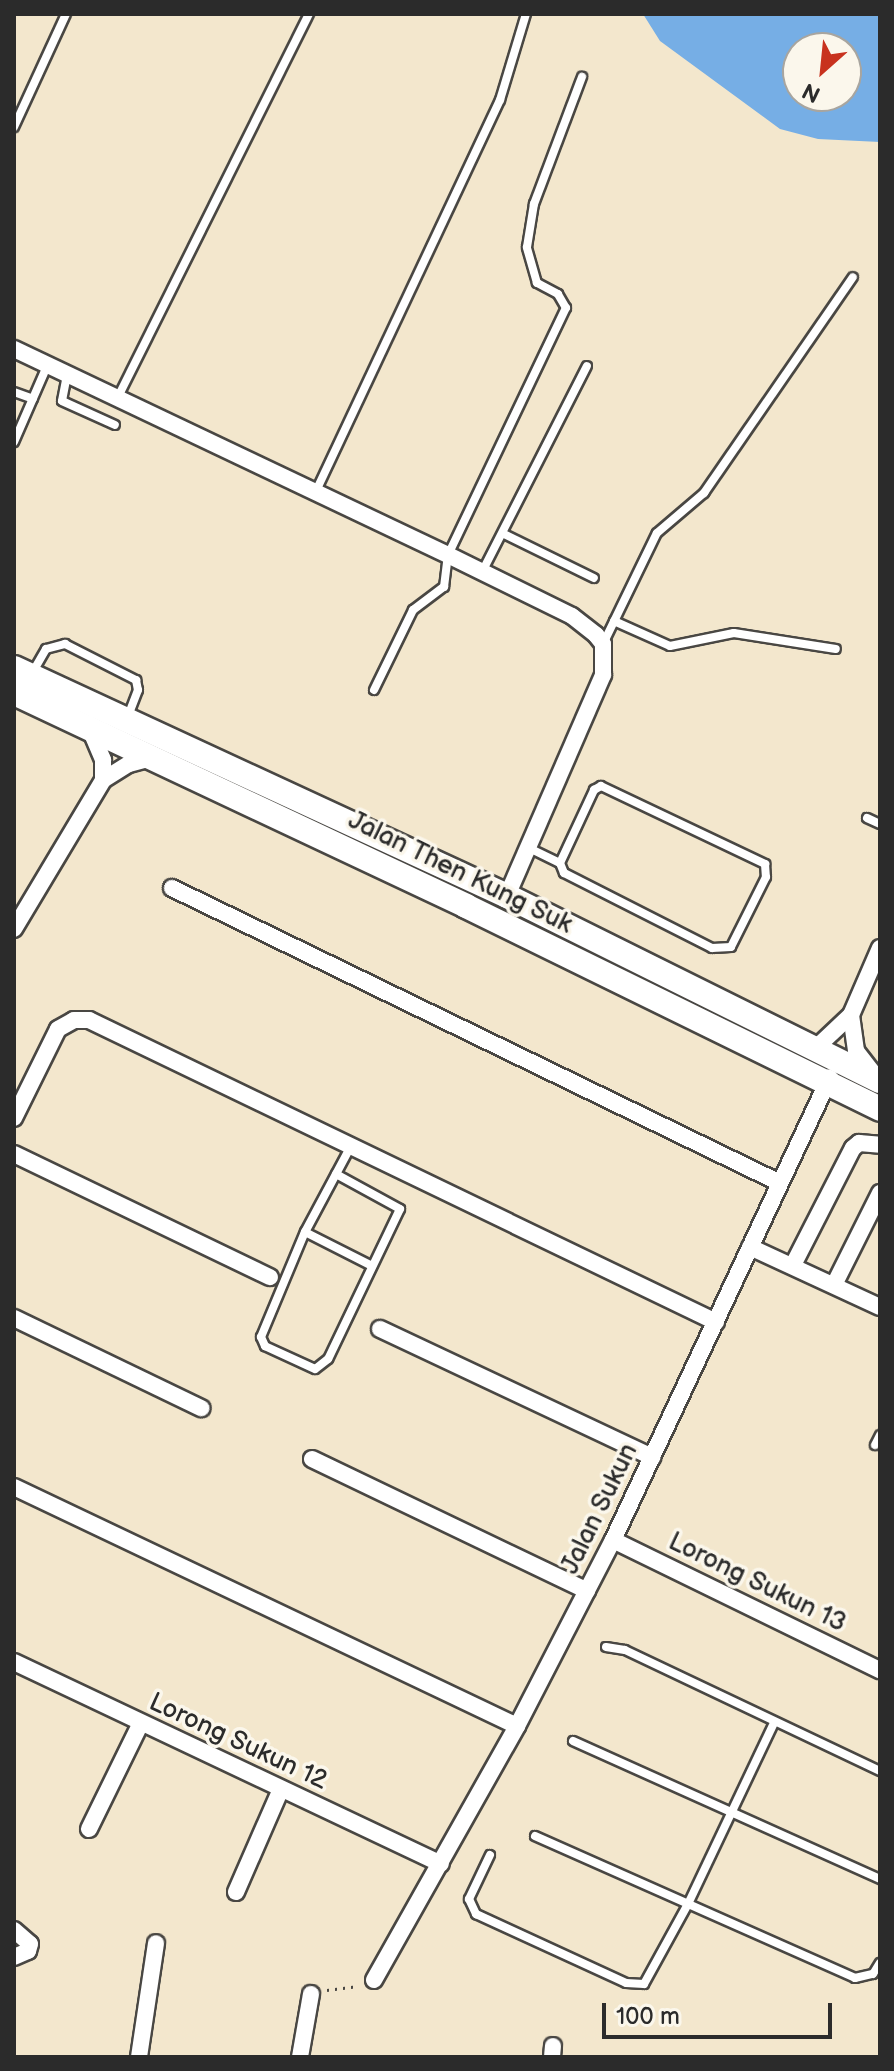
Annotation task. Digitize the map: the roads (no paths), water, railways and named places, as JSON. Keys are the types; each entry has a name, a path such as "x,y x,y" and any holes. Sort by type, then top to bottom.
{"street":[{"path":"14,349 316,491 582,622 603,644 603,675 507,896 494,905 466,906"},
{"name":"Jalan Then Kung Suk","path":"20,679 126,720 507,896 880,1080"},
{"name":"Jalan Then Kung Suk","path":"20,679 88,726 466,906 880,1109"},
{"path":"88,726 103,760 103,780"},
{"path":"14,929 103,780 129,764 152,758"},
{"path":"172,888 778,1182"},
{"path":"507,896 538,941"},
{"path":"810,1046 819,1045 851,1015 880,948"},
{"path":"851,1015 856,1051 880,1080"},
{"path":"14,1118 58,1029 82,1020 716,1322"},
{"path":"810,1046 829,1069 829,1084"},
{"name":"Jalan Sukun","path":"374,1980 517,1726 613,1540 778,1182 829,1084"},
{"path":"793,1265 853,1148 859,1143 880,1145"},
{"path":"14,1154 270,1277"},
{"path":"834,1285 880,1193"},
{"path":"750,1247 880,1307"},
{"path":"14,1318 201,1408"},
{"path":"380,1329 652,1457"},
{"path":"312,1459 587,1591"},
{"path":"14,1487 517,1726"},
{"name":"Lorong Sukun 13","path":"613,1540 880,1670"},
{"name":"Lorong Sukun 12","path":"14,1662 441,1864"},
{"path":"89,1829 141,1723"},
{"path":"236,1892 281,1789"},
{"path":"14,1930 30,1944 28,1951 14,1957"},
{"path":"139,2057 156,1943"},
{"path":"300,2057 311,1994"}],"lane":[{"path":"14,127 66,14"},
{"path":"117,398 309,14"},
{"path":"316,491 500,100 526,14"},
{"path":"374,690 413,610 444,587 448,555 566,308 558,294 537,283 527,247 534,204 582,77"},
{"path":"603,644 657,533 704,493 853,277"},
{"path":"14,442 47,366"},
{"path":"482,572 587,366"},
{"path":"67,375 62,401 115,425"},
{"path":"14,392 33,399"},
{"path":"504,534 594,578"},
{"path":"614,621 670,646 734,633 836,649"},
{"path":"20,679 46,649 54,643 65,644 136,680 138,690 126,720"},
{"path":"529,848 560,863 568,877 722,951 731,947 767,872 761,859 601,786 594,790 560,863"},
{"path":"867,818 880,824"},
{"path":"336,1174 400,1209 323,1365 315,1369 265,1346 262,1333 305,1232 336,1174 351,1146"},
{"path":"305,1232 372,1266"},
{"path":"875,1445 880,1435"},
{"path":"606,1647 625,1650 880,1771"},
{"path":"490,1855 469,1899 476,1914 626,1983 644,1984 688,1904 774,1723"},
{"path":"573,1741 880,1879"},
{"path":"535,1836 855,1978 873,1974 880,1963"}],"water":[{"path":"643,14 880,14 880,142 818,139 780,129 660,41"}]}
